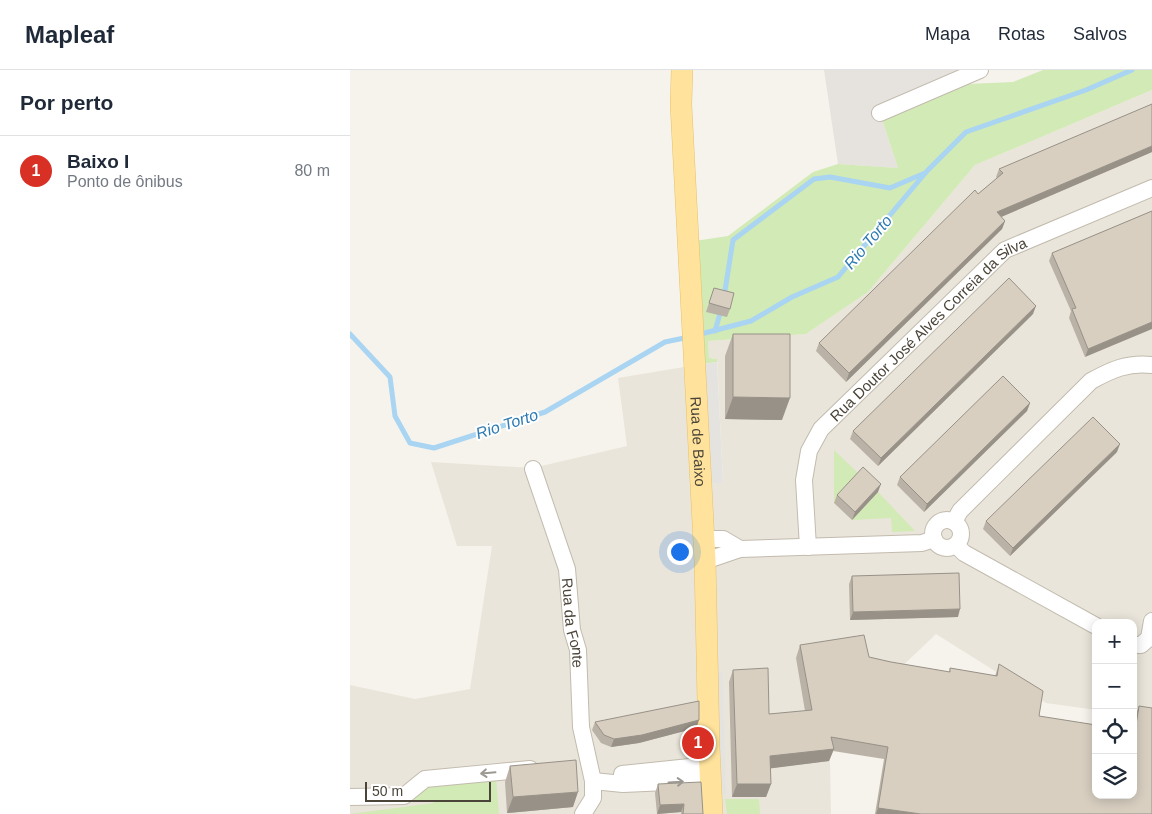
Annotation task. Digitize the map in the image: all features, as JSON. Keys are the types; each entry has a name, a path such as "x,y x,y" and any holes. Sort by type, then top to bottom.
{"main road":[{"name":"Rua de Baixo","path":"682,70 681,114 696,365 705,561 712,814"}],"street":[{"path":"880,113 980,70"},
{"name":"Rua Doutor José Alves Correia da Silva","path":"808,547 804,480 809,451 821,430 1004,250 1152,188"},
{"path":"954,522 960,511 1091,381 1118,367 1141,364 1152,365"},
{"name":"Rua da Fonte","path":"533,468 567,569 572,630 578,650 581,727 593,780"},
{"path":"946,520 954,522 961,533 956,545 944,548 934,539 933,530 938,523 946,520"},
{"path":"704,539 723,540 740,550"},
{"path":"705,561 740,550 922,543 934,539"},
{"path":"956,545 964,553 1092,624"},
{"path":"1137,645 1141,645 1149,638 1152,621"},
{"path":"570,766 589,764"},
{"path":"350,797 404,796 425,779 551,768"},
{"path":"583,814 592,798 593,780 622,784 710,773"}],"shaded area":[{"path":"824,70 980,70 880,113 898,168 838,164"},
{"path":"1152,90 1152,718 1137,716 1137,619 1092,619 1092,709 1046,703 936,634 825,740 830,763 831,814 350,814 350,685 415,699 470,689 492,546 457,546 431,462 533,468 627,446 618,378 696,365 723,483 717,359 709,358 708,341 806,334 868,292 975,165","holes":["704,539 739,550 705,561"]},
{"path":"717,362 723,483 708,483 704,364"},
{"path":"714,672 723,672 726,795 717,795"}],"green space":[{"path":"1043,70 1152,70 1152,90 975,165 868,292 806,334 708,341 709,358 717,359 717,362 696,365 688,242 728,236 813,172 838,164 898,168 880,113 945,85 1013,82"},
{"path":"834,450 860,475 834,503"},
{"path":"878,492 915,531 892,532 891,518 852,520"},
{"path":"496,777 499,814 350,814 434,803 434,800 417,802 413,798 432,785"},
{"path":"725,799 759,799 760,814 727,814"}],"building":[{"path":"1152,104 1152,146 997,212 1005,221 849,373 819,343 975,190 978,194 1003,173 999,169"},
{"path":"1152,211 1152,322 1088,349 1072,309 1076,308 1052,253"},
{"path":"1009,278 1036,306 881,458 853,431"},
{"path":"714,288 734,293 730,309 709,303"},
{"path":"733,334 790,334 790,398 733,397"},
{"path":"1003,376 1030,403 927,504 900,477"},
{"path":"1093,417 1120,444 1013,548 986,521"},
{"path":"863,467 881,484 855,512 837,495"},
{"path":"959,573 960,609 853,612 852,576"},
{"path":"864,635 869,657 891,662 950,672 950,668 997,676 999,664 1043,691 1039,716 1092,724 1092,799 1137,799 1137,718 1139,706 1152,708 1152,814 921,814 878,808 888,747 831,737 834,749 770,756 771,784 737,784 733,670 768,668 769,714 812,710 800,645"},
{"path":"699,701 699,720 642,735 614,739 604,735 595,722"},
{"path":"576,760 578,792 513,797 510,766"},
{"path":"701,782 703,814 683,814 684,804 660,805 658,784"}],"waterway":[{"name":"Rio Torto","path":"697,335 751,321 792,297 838,277 927,171 966,132 1086,90 1132,70"},
{"name":"Rio Torto","path":"724,297 733,240 814,179 830,177 890,188 925,173"},
{"name":"Rio Torto","path":"715,331 721,310"},
{"name":"Rio Torto","path":"350,334 390,377 395,416 410,443 434,448 545,412 665,342 689,337"}],"place":[{"name":"Baixo I","path":"698,743"}]}
